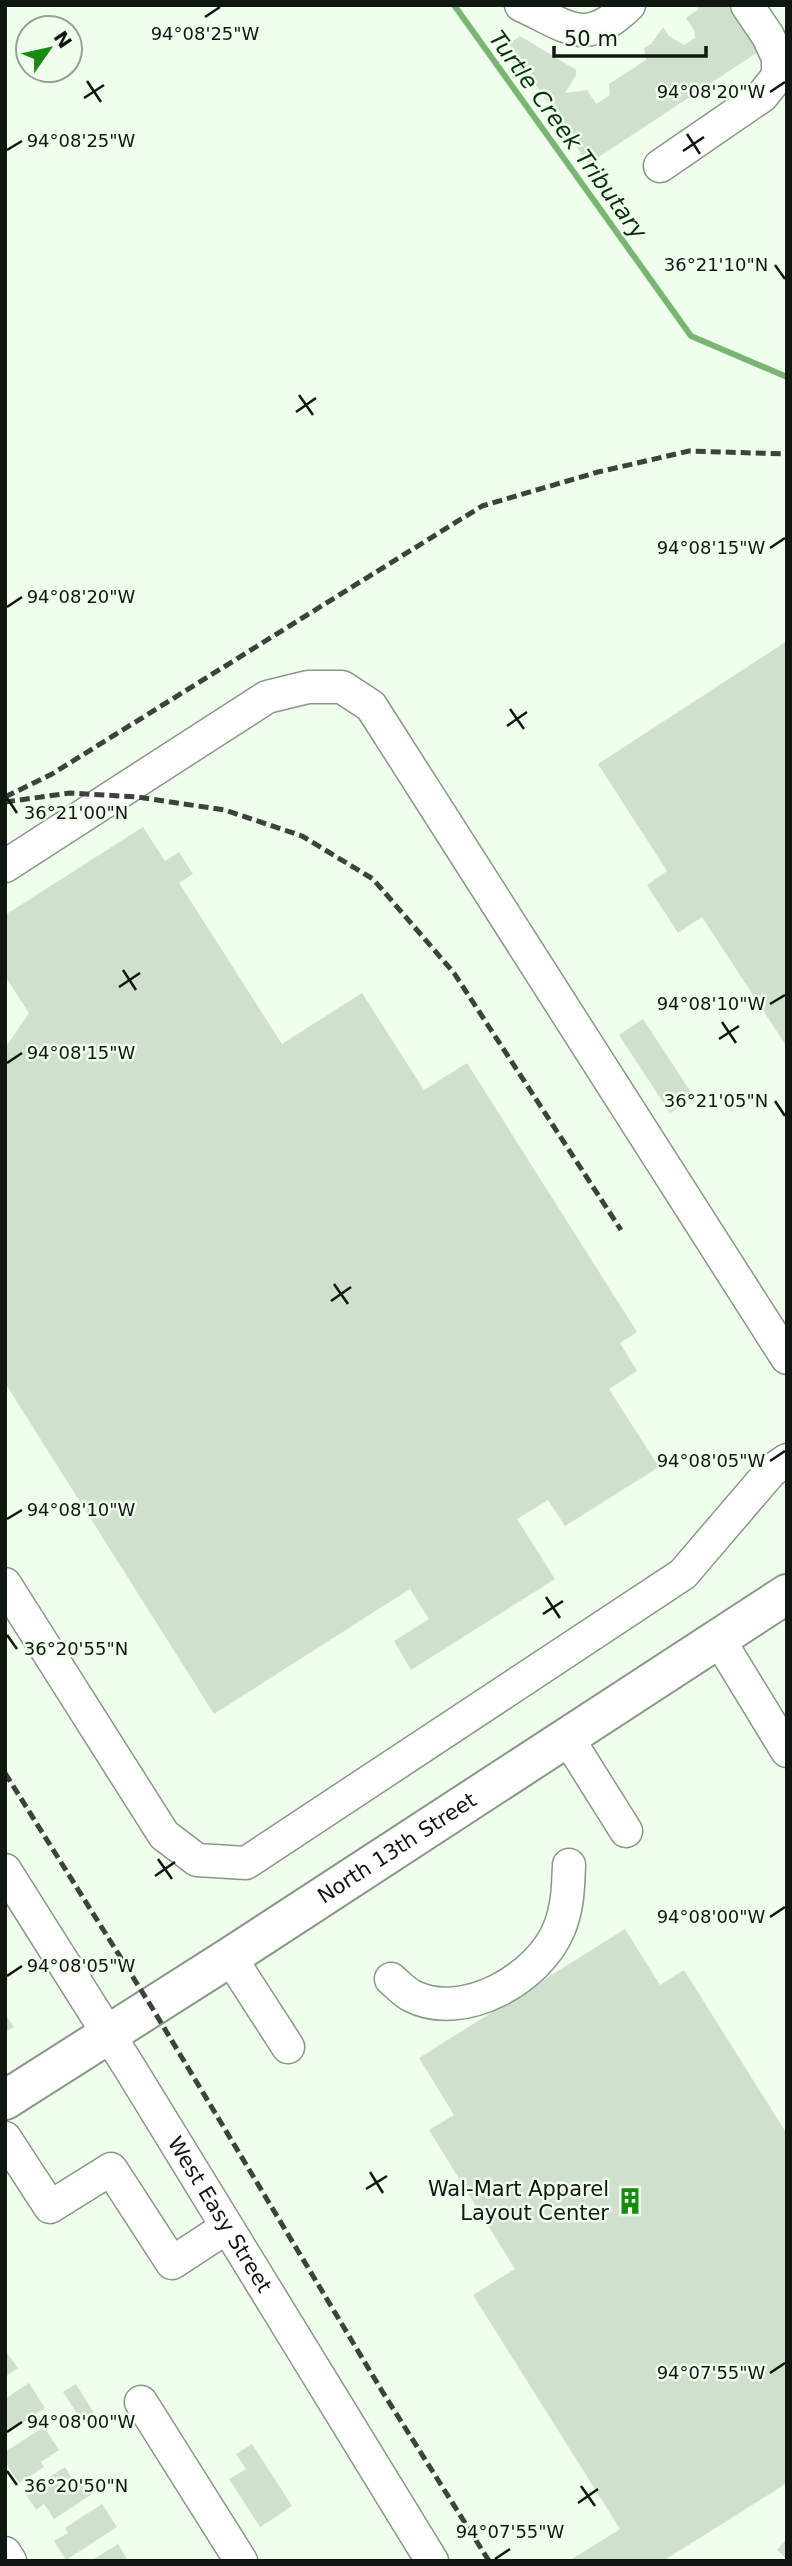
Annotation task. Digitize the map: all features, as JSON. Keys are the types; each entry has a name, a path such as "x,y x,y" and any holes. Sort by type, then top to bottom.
{"main road":[{"name":"North 13th Street","path":"5,2100 230,1957 787,1594"}],"street":[{"path":"521,5 579,32 600,28 620,9"},
{"path":"660,166 762,96 778,76 778,58 768,36 747,5"},
{"path":"5,866 267,697 308,687 342,687 371,706 787,1358"},
{"path":"5,1584 164,1835 197,1860 246,1863 682,1574 771,1471 787,1460"},
{"path":"718,1639 787,1751"},
{"path":"567,1737 626,1831"},
{"path":"391,1979 411,1996 456,2003 485,1997 512,1984 541,1958 559,1931 568,1902 569,1865"},
{"name":"West Easy Street","path":"5,1870 227,2227 419,2556"},
{"path":"230,1957 288,2047"},
{"path":"5,2138 50,2207 111,2169 172,2263 227,2227"},
{"path":"141,2402 241,2561"},
{"path":"5,2553 10,2561"}],"building":[{"path":"693,5 727,5 758,52 588,164 509,44 520,36 576,70 576,75 565,93 587,90 596,104 610,95 609,84 646,60 644,48 651,44 663,27 669,36 684,45 695,38 694,30 686,18 699,9"},
{"path":"787,641 787,1047 702,917 678,933 647,885 667,871 598,764"},
{"path":"143,827 165,861 179,852 193,874 179,883 282,1044 362,993 424,1090 467,1063 637,1332 620,1343 637,1371 609,1389 659,1467 565,1526 548,1500 517,1519 555,1579 411,1670 394,1641 429,1619 410,1589 214,1714 5,1383 5,1048 29,1013 5,976 5,915"},
{"path":"643,1019 694,1097 670,1113 619,1035"},
{"name":"Wal-Mart Apparel Layout Center","path":"625,1929 660,1985 684,1970 787,2134 787,2483 663,2561 569,2561 620,2529 473,2295 515,2269 429,2130 454,2115 419,2058"},
{"path":"5,2014 14,2027 5,2032"},
{"path":"5,2350 18,2368 5,2377"},
{"path":"29,2383 45,2408 5,2434 5,2399"},
{"path":"76,2384 94,2413 82,2421 63,2392"},
{"path":"44,2427 59,2450 41,2462 44,2467 19,2483 5,2462 5,2452"},
{"path":"252,2444 292,2506 260,2527 229,2479 246,2469 236,2454"},
{"path":"65,2467 75,2483 82,2479 92,2494 54,2519 44,2504 36,2510 25,2493"},
{"path":"102,2504 117,2527 66,2560 54,2541 68,2533 65,2528"},
{"path":"787,2539 787,2559 777,2550"},
{"path":"118,2544 128,2561 91,2561"}],"waterway":[{"name":"Turtle Creek Tributary","path":"454,5 691,336 787,377"}],"railway":[{"path":"5,797 52,774 482,506 598,472 689,451 787,454"},
{"path":"5,802 70,793 137,797 225,810 302,836 373,879 454,973 621,1230"},
{"path":"5,1773 151,2006 382,2391 489,2561"}],"place":[{"name":"Wal-Mart Apparel Layout Center","path":"630,2201"}]}
